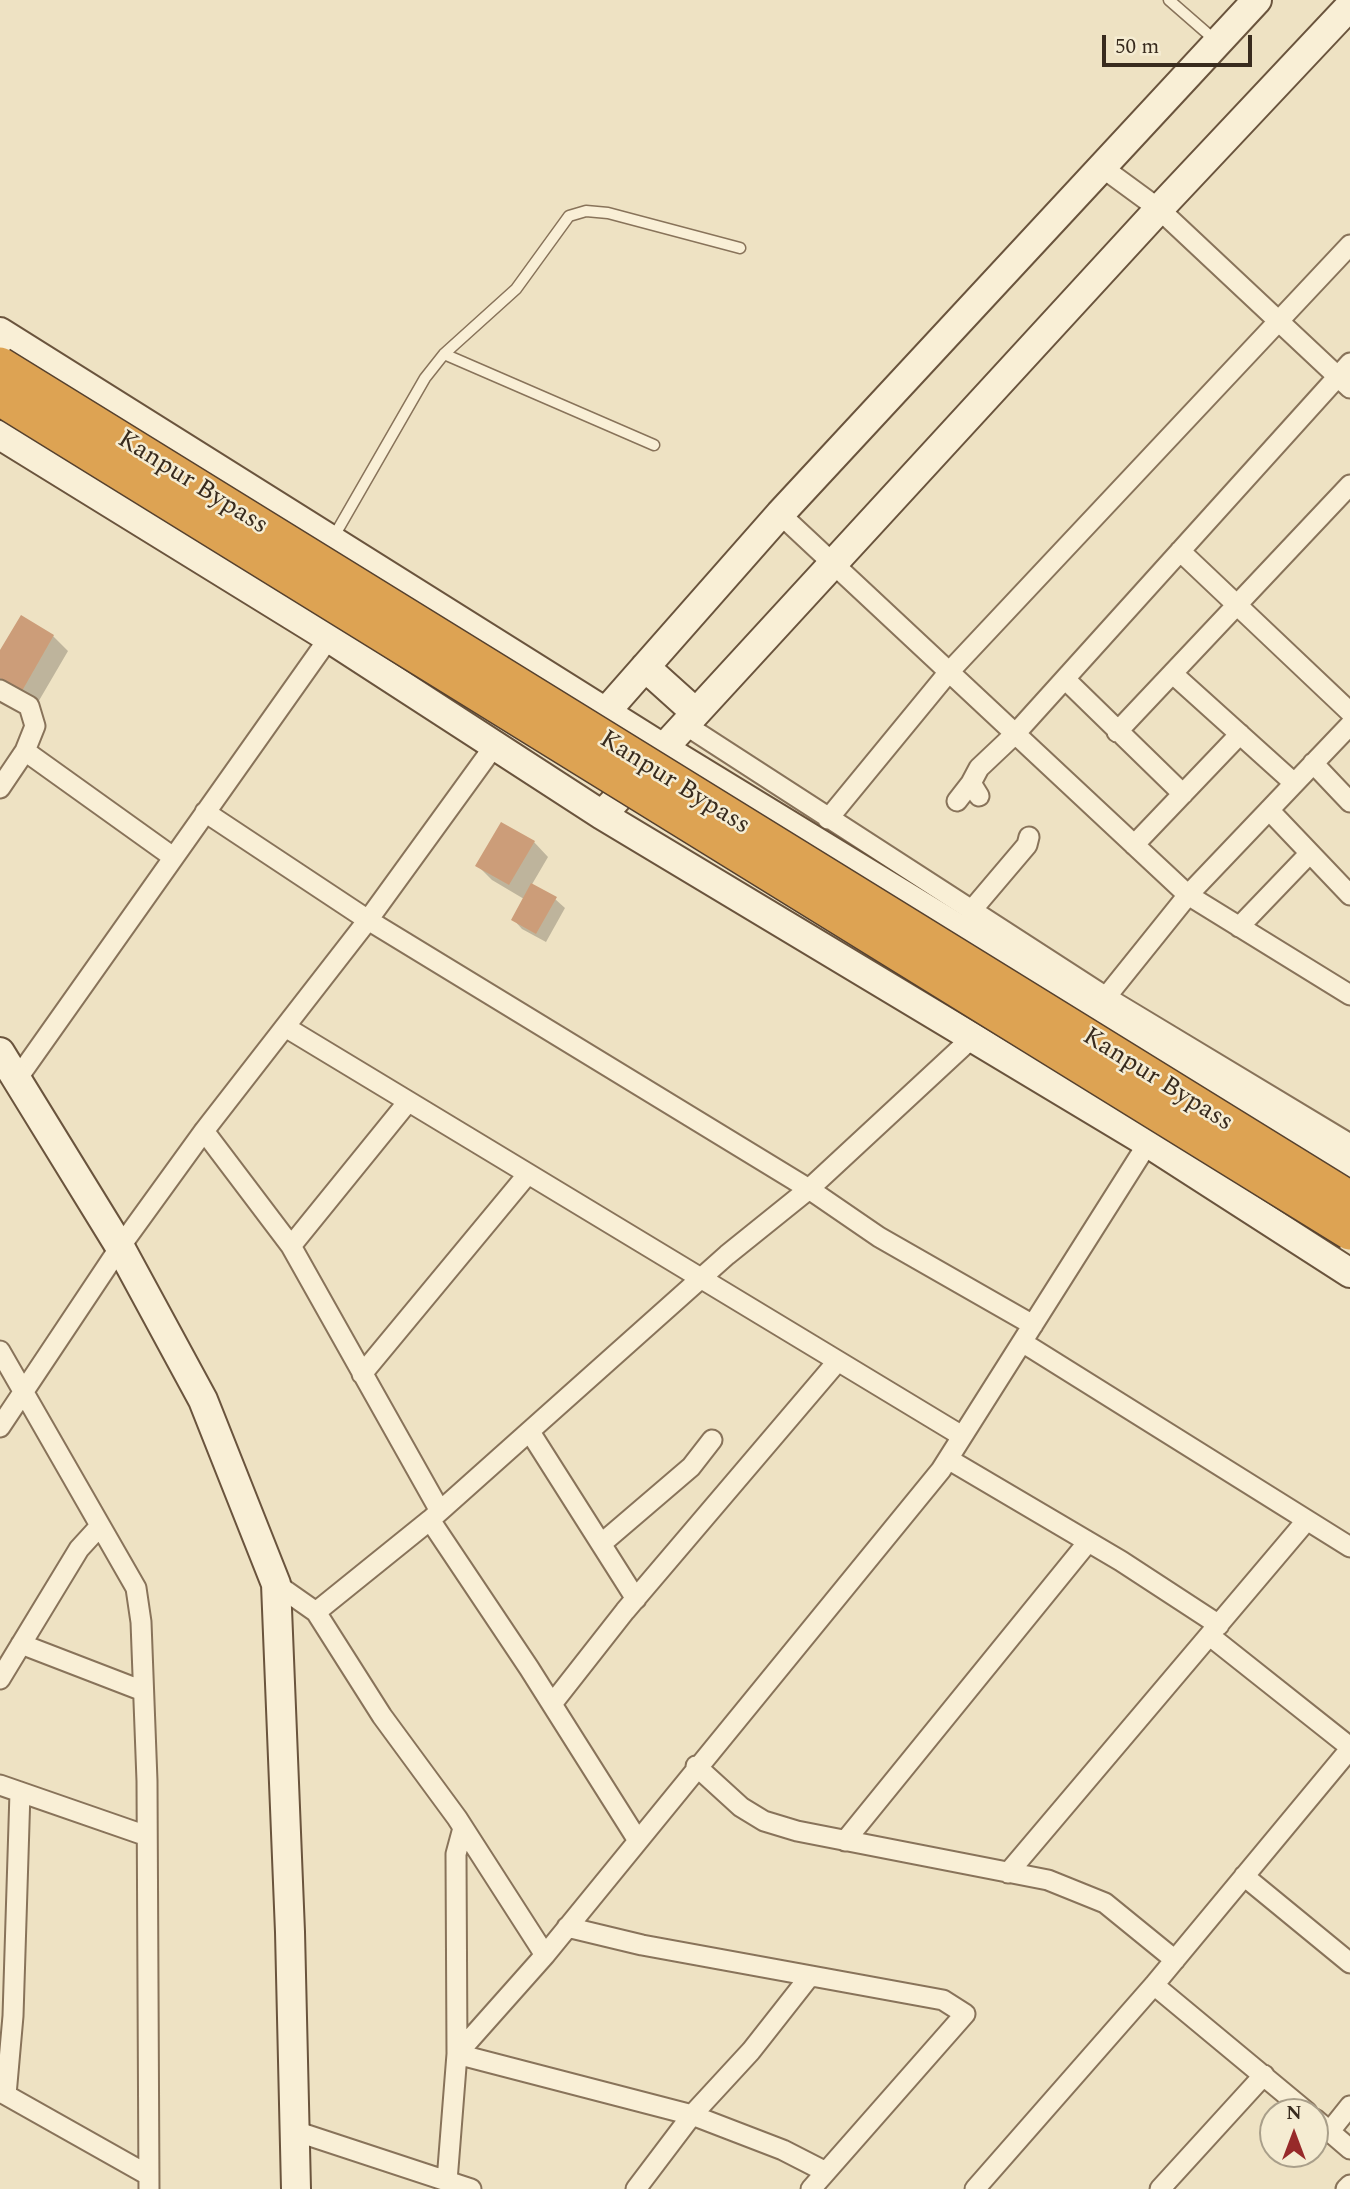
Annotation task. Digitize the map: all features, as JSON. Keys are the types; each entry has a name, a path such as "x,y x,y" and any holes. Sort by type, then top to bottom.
{"highway":[{"name":"Kanpur Bypass","path":"0,365 1350,1199"},
{"name":"Kanpur Bypass","path":"0,398 1350,1232"}],"street":[{"path":"548,780 780,514 1256,0"},
{"path":"603,815 689,718 1350,6"},
{"path":"957,801 975,789 979,768 1014,734 1180,551 1346,376 1278,320 1159,209 1103,168"},
{"path":"828,819 948,673 1350,245"},
{"path":"0,332 333,538 663,748 1350,1168"},
{"path":"0,435 330,638 603,815 1148,1143 1350,1273"},
{"path":"1117,732 1350,485"},
{"path":"780,514 831,565 1188,895 1350,995"},
{"path":"1180,551 1350,712"},
{"path":"17,1079 330,638"},
{"path":"645,667 689,718 828,819 1105,997 1350,1144"},
{"path":"1173,674 1294,783"},
{"path":"1065,679 1183,794"},
{"path":"0,690 29,706 35,726 25,751 0,788"},
{"path":"1105,997 1188,895 1350,725"},
{"path":"1134,845 1240,734"},
{"path":"0,1427 25,1394 120,1247 204,1131 287,1028 495,745"},
{"path":"25,751 173,857"},
{"path":"1313,763 1350,802"},
{"path":"1269,810 1350,895"},
{"path":"205,812 368,920 809,1189 1350,1547"},
{"path":"971,911 1027,845 1029,837"},
{"path":"1239,927 1310,853"},
{"path":"287,1028 407,1103 962,1436"},
{"path":"316,1612 435,1516 700,1280 809,1189 973,1037"},
{"path":"0,1052 120,1247 203,1400 276,1584 296,2189"},
{"path":"291,1245 407,1103"},
{"path":"204,1131 291,1245 362,1374 435,1516 637,1839"},
{"path":"457,2054 545,1955 948,1459 1148,1143"},
{"path":"362,1374 527,1175"},
{"path":"0,1351 136,1588 141,1622 147,1836 149,2182 3,2099 13,2016 20,1792"},
{"path":"552,1704 636,1599 837,1362"},
{"path":"530,1432 636,1599"},
{"path":"601,1544 691,1467 712,1440"},
{"path":"948,1459 1088,1542 1215,1630 1350,1748 1175,1960 975,2189"},
{"path":"1008,1873 1307,1520"},
{"path":"0,1679 79,1549 100,1526"},
{"path":"845,1841 1088,1542"},
{"path":"276,1584 316,1612 382,1716 463,1828 545,1955"},
{"path":"21,1644 143,1691"},
{"path":"696,1766 741,1807 764,1821 845,1841 1048,1880 1105,1903 1175,1960"},
{"path":"0,1785 147,1836"},
{"path":"447,2181 457,2054 456,1854 463,1828"},
{"path":"1244,1876 1350,1963"},
{"path":"567,1927 642,1945 943,2000 965,2014 811,2189"},
{"path":"636,2189 692,2115 751,2051 810,1976"},
{"path":"1154,1984 1291,2098"},
{"path":"457,2054 692,2115 783,2150 826,2172"},
{"path":"1160,2189 1264,2075"},
{"path":"1329,2120 1350,2106"},
{"path":"295,2131 471,2189"},
{"path":"1329,2131 1350,2148"},
{"path":"1346,2189 1350,2185"}],"lane":[{"path":"1169,0 1218,42"},
{"path":"333,538 425,378 444,354 516,289 569,216 586,211 608,213 740,248"},
{"path":"444,354 654,445"}],"building":[{"path":"21,615 54,635 22,691 0,678 0,650"},
{"path":"501,822 535,841 509,885 475,866"},
{"path":"531,883 557,897 536,934 511,920"}]}
